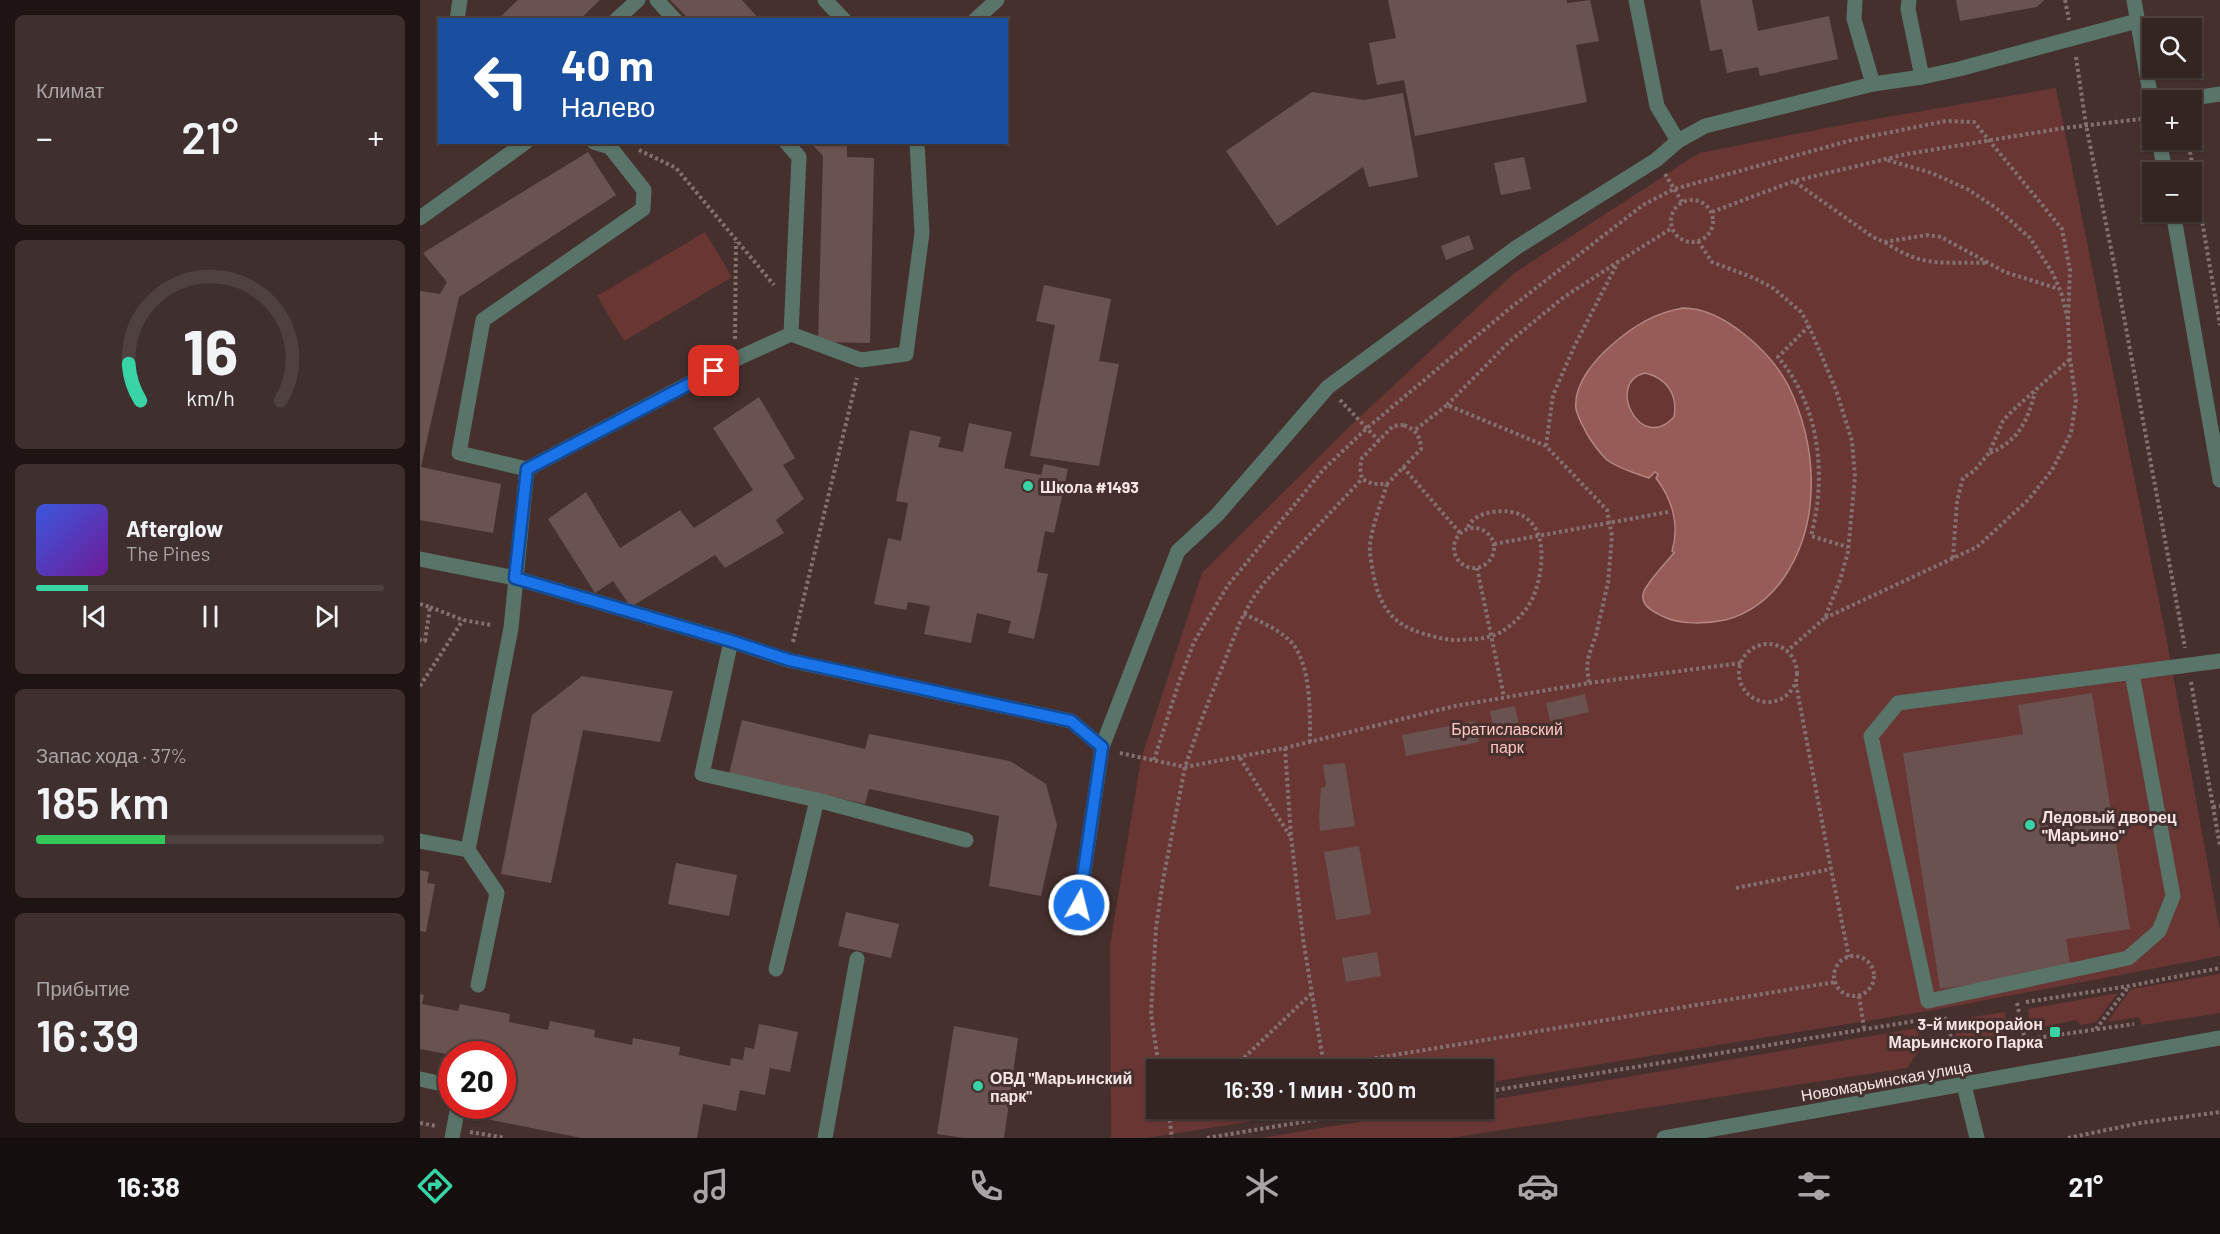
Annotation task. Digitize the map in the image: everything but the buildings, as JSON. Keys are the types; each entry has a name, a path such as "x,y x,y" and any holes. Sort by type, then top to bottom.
{"street":[{"path":"457,18 460,0"},
{"path":"618,18 638,0"},
{"path":"657,0 673,18"},
{"path":"825,0 842,18"},
{"path":"977,18 997,0"},
{"path":"1636,0 1657,106 1678,141"},
{"path":"1856,0 1854,19 1873,84"},
{"path":"1909,0 1908,9 1922,77"},
{"path":"2134,0 2150,90"},
{"path":"1076,927 1102,747 1178,551 1217,514 1328,387 1517,246 1656,160 1678,141 1705,126 1873,84 1922,77 2138,21"},
{"path":"2202,97 2220,94"},
{"path":"420,218 523,144"},
{"path":"600,144 610,147 644,190 643,209 483,320 459,453 527,469 734,360 791,334 861,360 906,354 922,233 917,144"},
{"path":"788,144 799,157 791,334"},
{"path":"2175,222 2220,480"},
{"path":"478,985 497,893 468,850 511,628 527,469"},
{"path":"420,559 515,578 789,660 1071,721 1102,747"},
{"path":"731,641 702,774 817,800 966,840"},
{"path":"2132,673 2173,896 2159,931 2128,958 1928,1001 1871,736 1898,703 2220,661"},
{"path":"776,969 817,800"},
{"path":"420,841 468,850"},
{"path":"825,1138 857,959"},
{"name":"Новомарьинская улица","path":"1671,1138 2220,1038"},
{"path":"420,1079 438,1083"},
{"path":"1964,1085 1977,1138"},
{"path":"452,1138 456,1119"}],"path":[{"path":"2073,38 2086,125 2114,263 2220,846"},
{"path":"1712,212 1794,181 1887,160 1989,140 2142,119"},
{"path":"1154,760 1194,642 1228,585 1324,469 1366,428 1509,309 1643,205 1674,189 1852,140 1946,121 1974,122 2062,229 2070,270 2068,320 2070,359 2076,400 2071,433 2052,470 2028,500 1977,547 1825,618 1787,651"},
{"path":"630,146 676,168 793,306"},
{"path":"2190,150 2220,325"},
{"path":"1656,160 1682,202"},
{"path":"1887,160 1932,173 1969,190 1996,208 2030,238 2060,289 2068,320"},
{"path":"1794,181 1901,253 1920,261 1937,264 1987,263"},
{"path":"1693,199 1704,203 1712,212 1713,224 1708,235 1698,241 1688,242 1678,236 1672,228 1671,218 1675,208 1682,202 1693,199"},
{"path":"1415,430 1447,405 1509,342 1564,297 1672,228"},
{"path":"1884,242 1927,235 1941,237 1962,246 1987,263 2015,276 2060,289"},
{"path":"734,360 736,241"},
{"path":"1698,241 1712,262 1754,278 1785,297 1801,312 1836,390 1852,441 1855,477 1848,547 1840,580 1825,618"},
{"path":"1546,446 1553,395 1575,345 1618,262"},
{"path":"1809,326 1778,357 1786,367 1807,407 1818,452 1819,495 1811,536 1848,547"},
{"path":"1953,558 1963,478 1974,471 1989,453 2003,421 2070,359"},
{"path":"789,660 861,360"},
{"path":"1328,387 1378,441"},
{"path":"1989,453 2011,441 2019,432 2031,407 2035,391"},
{"path":"1447,405 1546,446 1607,510 1612,536 1608,583 1589,655 1587,666 1589,683"},
{"path":"1362,479 1360,468 1362,458 1393,426 1404,425 1415,430 1420,439 1421,449 1387,484 1370,548 1375,581 1387,611 1403,627 1453,640 1491,636 1510,626 1525,611 1534,596 1539,574 1539,536 1532,522 1522,515 1506,511 1486,513 1477,517 1467,529"},
{"path":"1403,467 1460,533"},
{"path":"1362,479 1373,484 1387,484"},
{"path":"1158,1059 1151,1014 1156,928 1185,767 1201,721 1244,614 1265,582 1362,479"},
{"path":"1494,544 1668,512"},
{"path":"1467,529 1484,530 1491,536 1494,544 1493,558 1477,568 1467,567 1460,563 1456,556 1455,540 1467,529"},
{"path":"1477,568 1504,698"},
{"path":"420,604 463,620 511,628"},
{"path":"420,640 425,641 430,607"},
{"path":"1244,614 1274,630 1295,646 1301,659 1309,698 1310,742"},
{"path":"420,686 463,620"},
{"path":"1796,684 1785,698 1767,703 1758,701 1750,696 1740,681 1741,663 1746,654 1761,645 1770,644 1787,651 1795,660 1798,672 1796,684 1849,957"},
{"path":"1102,747 1141,759 1185,767 1286,748 1455,706 1589,683 1741,663"},
{"path":"1286,748 1291,836 1323,1059"},
{"path":"1240,758 1291,836"},
{"path":"2213,807 2220,806"},
{"path":"1736,888 1831,869"},
{"path":"1849,957 1858,957 1872,968 1874,976 1872,985 1859,996 1847,995 1835,982 1836,966 1849,957"},
{"path":"2007,1005 2129,986 2220,968"},
{"path":"1367,1059 1835,982"},
{"path":"2095,1029 2129,986"},
{"path":"1242,1059 1312,992"},
{"path":"1859,996 1864,1028"},
{"path":"2017,1004 2025,1040"},
{"path":"1937,1017 1955,1014"},
{"path":"1945,1016 1953,1044 1966,1048 2134,1024"},
{"path":"1494,1090 1930,1019"},
{"path":"2068,1138 2140,1123 2220,1112"},
{"path":"1169,1119 1172,1138"},
{"path":"1207,1138 1319,1119"}],"green space":[{"name":"Братиславский парк","path":"2056,88 2165,631 2220,931 2220,956 1928,1011 1494,1081 1494,1059 1146,1059 1146,1119 1265,1119 1146,1138 1111,1138 1110,945 1141,759 1202,573 1349,427 1513,274 1699,153 1858,122"},
{"path":"705,232 732,277 624,341 597,296"},
{"path":"2220,974 2220,1013 2142,1025 2139,1017 2107,1022 2131,989"},
{"path":"2118,993 2096,1022 2081,1025 2076,1020 2042,1027 2031,1032 2028,1009"},
{"path":"2005,1012 2007,1026 2002,1035 1962,1041 1957,1039 1954,1020"},
{"path":"1918,1028 1919,1051 1907,1068 1450,1138 1261,1138 1376,1119 1494,1119 1494,1099"}],"shaded area":[{"path":"1683,308 1714,315 1744,334 1770,359 1788,385 1798,408 1810,457 1810,507 1797,554 1785,576 1766,598 1743,614 1725,620 1701,623 1677,621 1659,614 1646,605 1643,598 1645,590 1652,578 1674,553 1672,551 1675,522 1670,503 1656,478 1658,474 1655,472 1649,478 1607,460 1587,434 1576,409 1578,390 1582,381 1600,356 1638,325","holes":["1645,373 1665,383 1669,389 1675,409 1674,417 1661,426 1650,427 1639,422 1632,412 1628,401 1628,389 1633,379"]}],"place":[{"name":"Школа #1493","path":"1028,486"},
{"name":"Ледовый дворец \"Марьино\"","path":"2030,825"},
{"name":"3-й микрорайон Марьинского Парка","path":"2055,1032"},
{"name":"ОВД \"Марьинский парк\"","path":"978,1086"}],"route":[{"path":"714,371 527,469 515,578 789,660 1071,721 1102,747 1079,905"}]}
